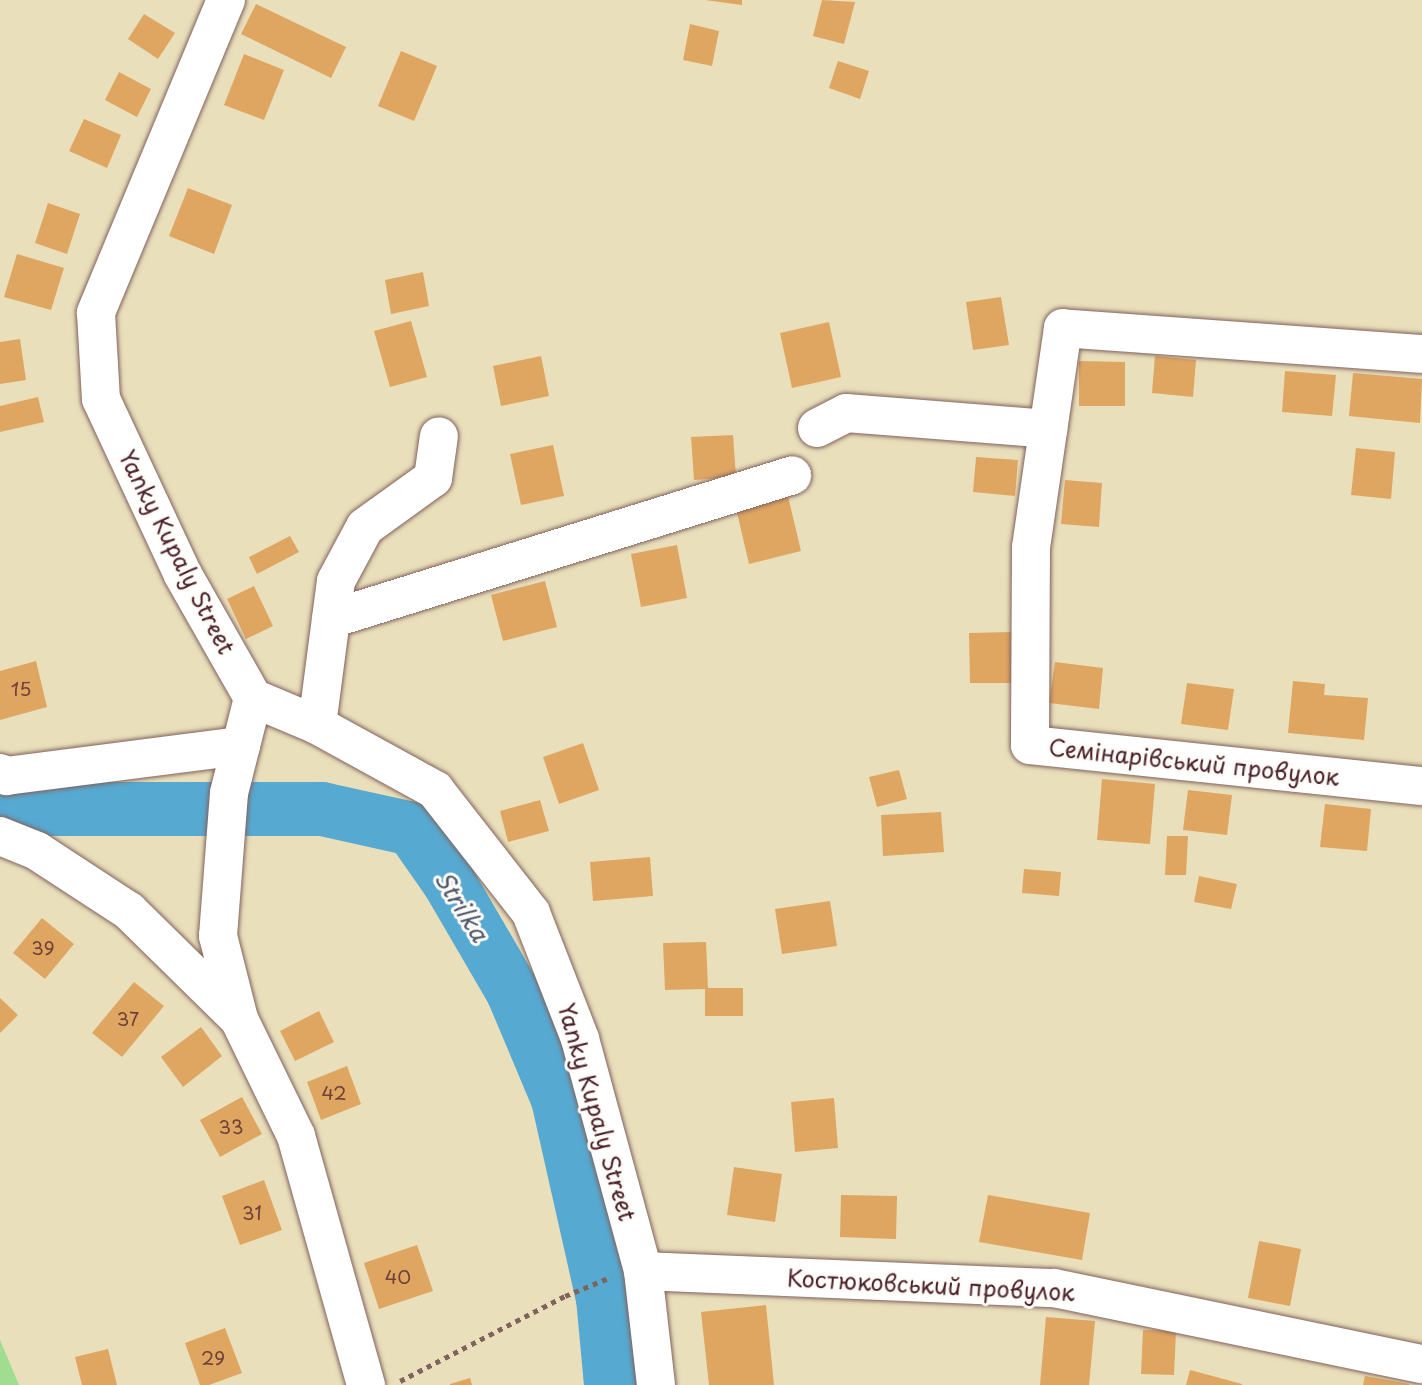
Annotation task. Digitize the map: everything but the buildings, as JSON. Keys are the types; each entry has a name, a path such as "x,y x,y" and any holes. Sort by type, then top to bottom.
{"street":[{"name":"Yanky Kupaly Street","path":"226,0 96,313 101,399 182,573 253,698 317,725 435,790 531,913 580,1040 656,1385"},
{"name":"Семінарівський провулок","path":"1422,354 1063,328 1031,547 1030,745 1422,786"},
{"path":"817,428 846,413 1048,429"},
{"path":"317,725 336,581 365,527 433,478 439,436"},
{"path":"331,619 792,475"},
{"path":"253,698 227,811 218,936 239,1018 296,1136 366,1385"},
{"path":"0,773 6,776 241,746"},
{"path":"0,836 37,851 129,911 239,1018"},
{"name":"Костюковський провулок","path":"630,1273 1054,1287 1422,1364"}],"path":[{"path":"392,1385 565,1296 630,1273"}],"green space":[{"path":"0,1340 19,1385 0,1385"}],"waterway":[{"name":"Strilka","path":"0,796 33,809 322,809 412,829 449,882 513,992 558,1099 603,1298 611,1385"}]}
